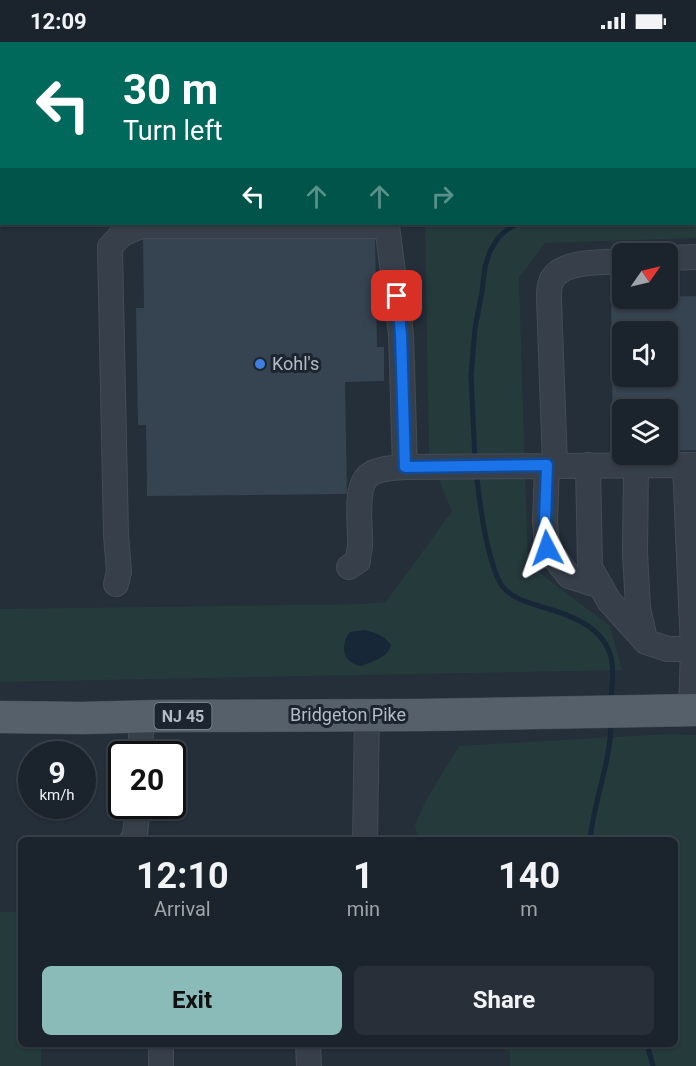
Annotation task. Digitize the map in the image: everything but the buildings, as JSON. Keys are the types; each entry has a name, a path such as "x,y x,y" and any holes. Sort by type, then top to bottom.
{"main road":[{"name":"Bridgeton Pike","path":"0,717 82,718 694,710"}],"street":[{"path":"117,584 119,572 116,535 110,247 122,234 141,226 387,226 401,334 405,467"},
{"path":"678,258 696,257"},
{"path":"601,586 569,576 547,548 545,521 551,465 549,299 550,283 558,272 571,265 612,262"},
{"path":"588,465 590,567 609,601 646,642 668,649 694,649"},
{"path":"349,567 358,561 361,492 364,482 369,476 381,470 405,467 612,465"},
{"path":"636,465 638,608 646,642"},
{"path":"691,465 694,710"},
{"path":"365,837 367,715"},
{"path":"141,741 142,717"},
{"path":"134,837 137,819"},
{"path":"161,1047 161,1066"},
{"path":"308,1047 309,1066"}],"green space":[{"path":"425,225 696,225 696,238 545,243 519,278 528,564 610,626 622,670 0,682 0,609 386,602 452,511 429,457"},
{"path":"668,734 696,735 696,1066 510,1066 510,1052 499,1047 678,1047 678,837 417,837 415,825 425,802 459,746"},
{"path":"0,912 18,912 18,1047 41,1047 41,1066 0,1066"}],"water":[{"path":"364,630 379,635 391,645 383,656 361,666 348,659 344,647 350,632"}],"waterway":[{"path":"475,459 471,376 475,328 485,267 490,251 498,238 514,225"},
{"path":"476,472 486,539 499,581 515,597 572,617 592,629 600,637 607,646 612,662 611,703"},
{"path":"590,837 608,751 611,721"},
{"path":"648,1047 653,1066"}],"place":[{"name":"Kohl's","path":"260,364"}],"route":[{"path":"397,296 401,334 405,467 547,465 545,521 547,548"}]}
